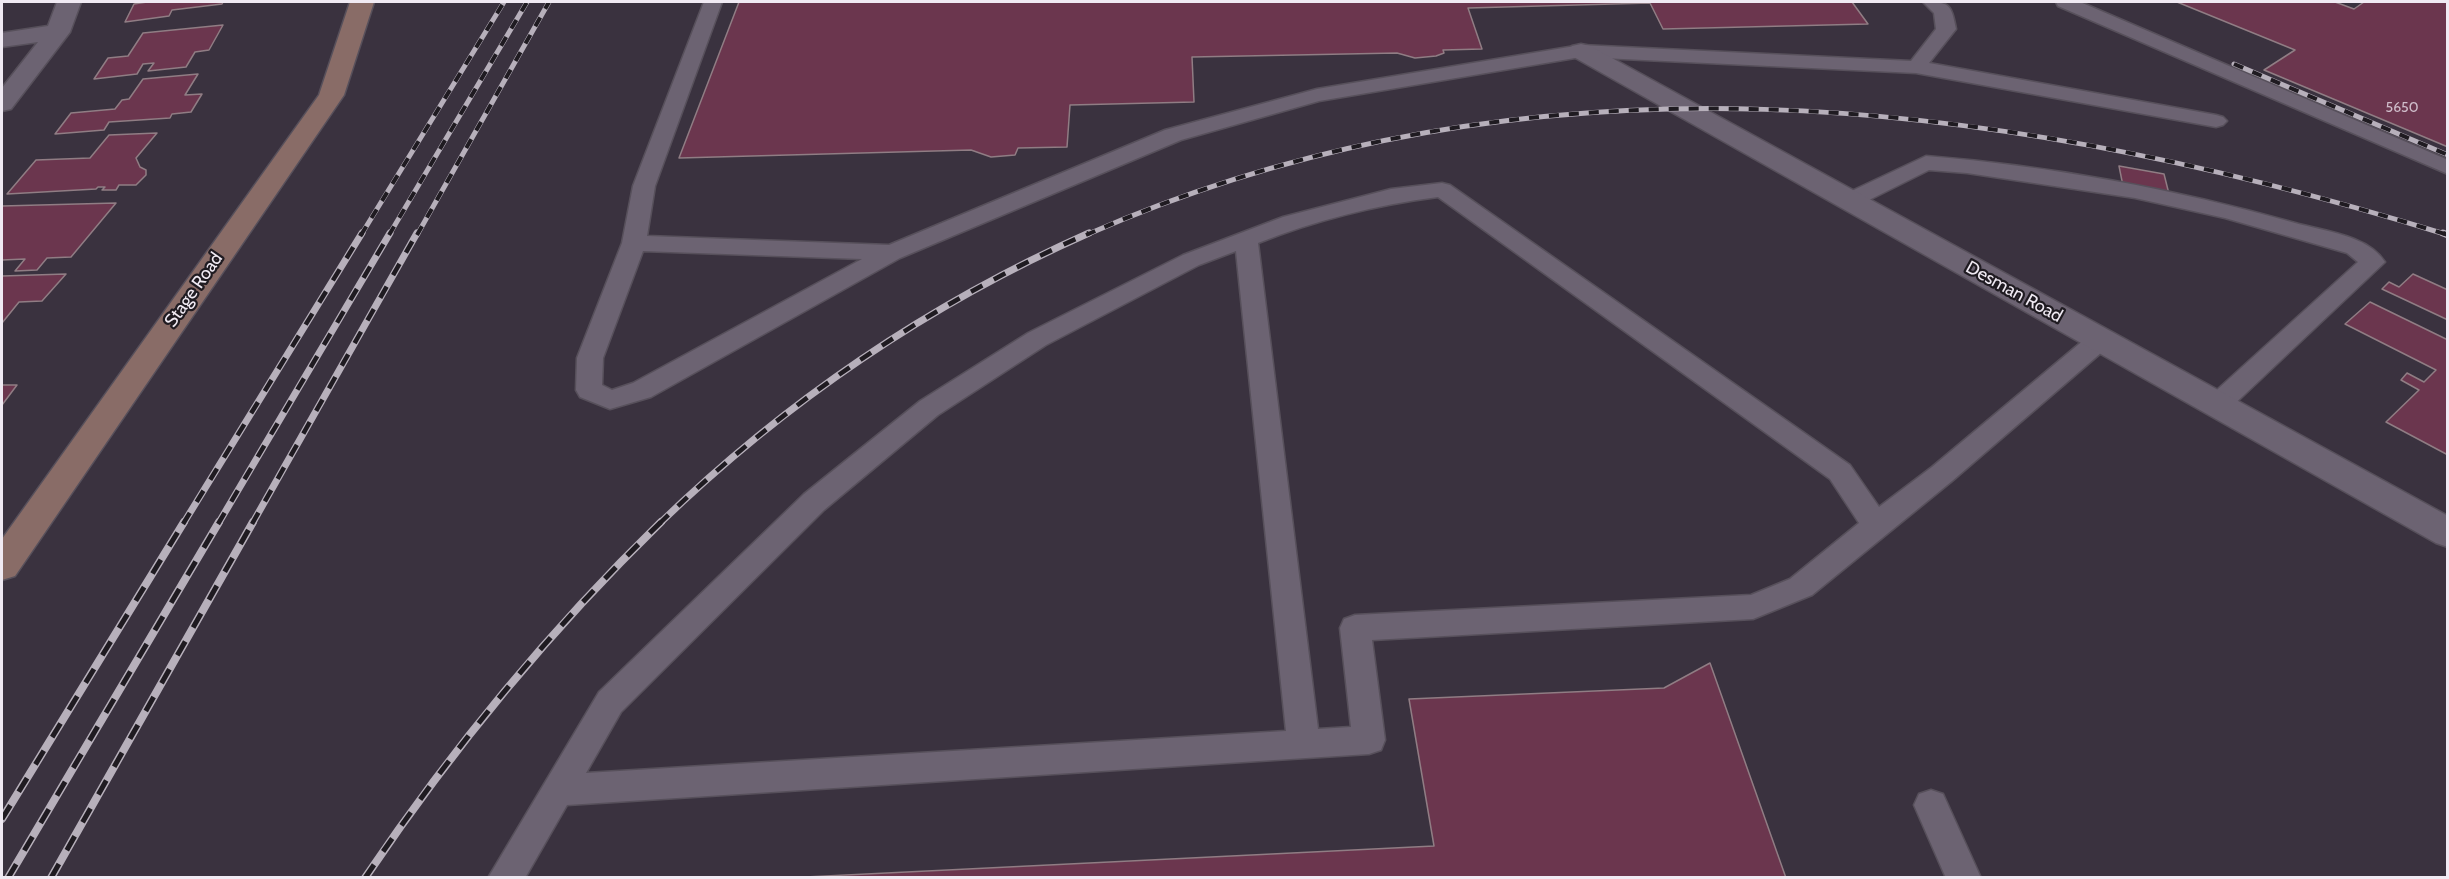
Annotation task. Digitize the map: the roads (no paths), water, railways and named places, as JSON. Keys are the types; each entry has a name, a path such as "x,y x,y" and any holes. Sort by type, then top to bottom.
{"main road":[{"name":"Stage Road","path":"2,566 331,95 362,2"}],"street":[{"path":"2,104 58,32 69,2"},
{"path":"2,40 58,32"},
{"name":"Desman Road","path":"1581,51 2448,533"}],"lane":[{"path":"712,2 644,186 634,243 590,358 589,390 610,400 642,390 892,253 1173,135 1317,95 1581,51 1916,67 2216,121"},
{"path":"1916,67 1946,29 1943,11 1932,2"},
{"path":"2065,2 2448,168"},
{"path":"1849,201 1926,163 1967,166 2135,191 2229,212 2355,248 2373,262 2217,405"},
{"path":"505,878 610,702 814,502 917,417 1037,339 1191,260 1291,222 1391,196 1443,190 1840,472 1876,525"},
{"path":"1246,239 1304,744"},
{"path":"634,243 892,253"},
{"path":"558,790 1369,740 1355,628 1753,607 1801,587 1942,474 2100,340"},
{"path":"1931,805 1964,878"}],"railway":[{"path":"361,235 504,2"},
{"path":"389,235 527,2"},
{"path":"417,235 549,2"},
{"path":"2234,64 2448,155"},
{"path":"1086,235 1254,173 1423,133 1593,112 1764,109 1936,122 2107,149 2278,187 2448,235 2443,233"},
{"path":"183,524 362,233"},
{"path":"218,524 390,233"},
{"path":"252,524 417,233"},
{"path":"659,524 757,437 861,359 972,291 1089,233"},
{"path":"2,819 184,522"},
{"path":"8,878 219,522"},
{"path":"51,878 253,522"},
{"path":"365,878 432,783 504,692 580,605 659,524"}]}
